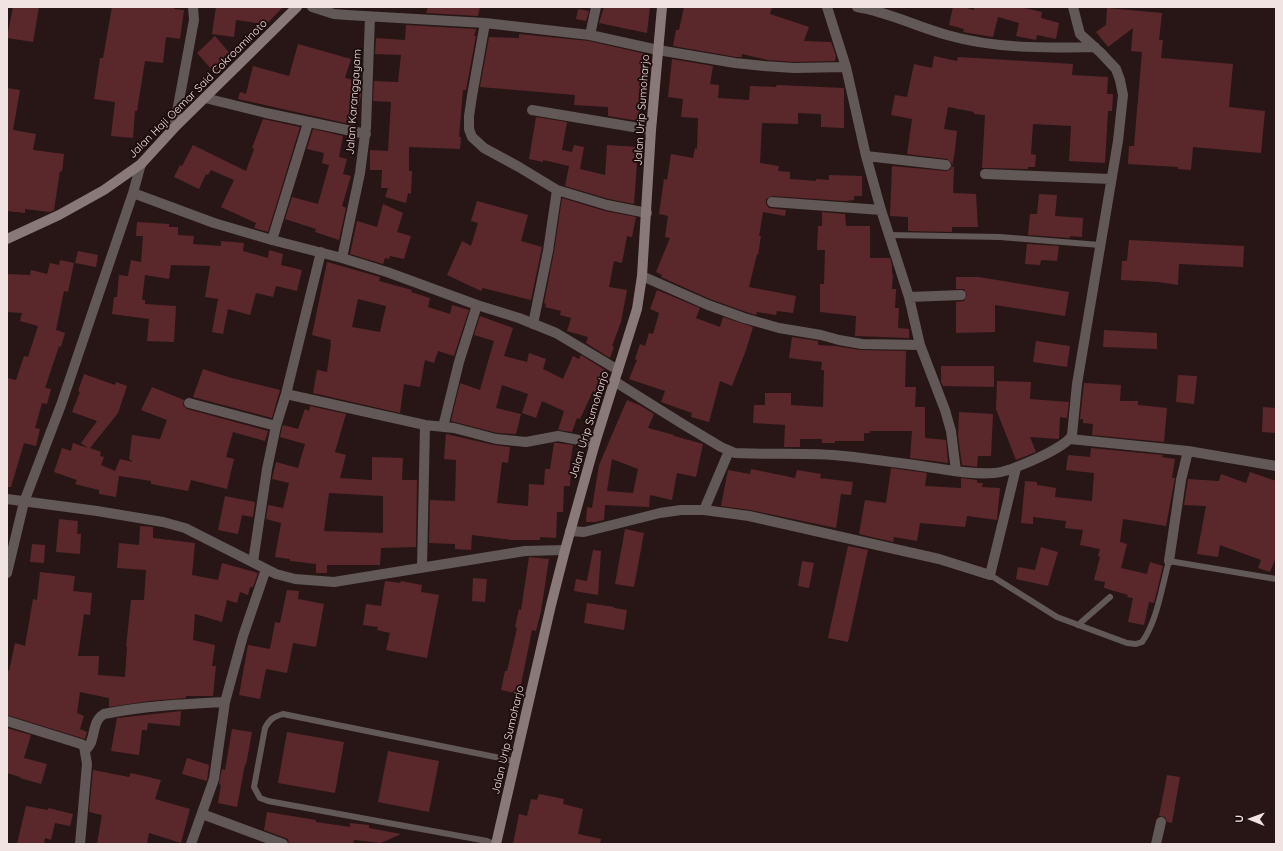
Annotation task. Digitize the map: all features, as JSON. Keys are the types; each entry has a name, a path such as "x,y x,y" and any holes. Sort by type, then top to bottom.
{"main road":[{"name":"Jalan Haji Oemar Said Cokroaminoto","path":"7,239 59,215 104,190 141,164 174,128 297,7"},
{"name":"Jalan Urip Sumoharjo","path":"495,844 551,605 570,531 614,380 632,327 642,276 651,130 662,7"}],"street":[{"path":"174,128 194,20 193,7"},
{"path":"312,7 334,14 485,23 590,36 658,50 735,63 794,68 846,67"},
{"path":"590,36 596,7"},
{"path":"827,7 846,67 866,156 881,210 909,297 920,345 945,410 951,431 956,471"},
{"path":"857,7 884,13 947,35 974,42 1035,47 1095,47"},
{"path":"1070,439 1077,384 1111,179 1123,95 1116,69 1080,34 1072,7"},
{"name":"Jalan Karanggayam","path":"342,258 360,173 366,134 370,17"},
{"path":"485,23 469,116 469,129 472,137 484,148 557,190 607,205 647,213"},
{"path":"205,98 308,123 366,134"},
{"path":"532,110 651,130"},
{"path":"272,240 308,123"},
{"path":"866,156 946,165"},
{"path":"7,573 24,502 60,406 133,193 141,164"},
{"path":"985,174 1111,179"},
{"path":"533,324 548,251 557,190"},
{"path":"133,193 214,223 272,240 321,252 387,272 533,324 556,333 618,370"},
{"path":"772,202 881,210"},
{"path":"254,562 267,469 276,426 286,394 321,252"},
{"path":"642,276 708,305 744,318 779,328 862,344 920,345"},
{"path":"909,297 961,295"},
{"path":"443,427 459,362 477,305"},
{"path":"614,380 681,423 735,453 842,456 956,471 995,473 1006,472 1016,468 1056,448 1070,439 1188,451 1276,466"},
{"path":"286,394 425,425 466,431 496,439 526,442 558,436 595,443"},
{"path":"189,403 276,426"},
{"path":"422,568 425,425"},
{"path":"704,510 729,451"},
{"path":"1169,561 1181,480 1188,451"},
{"path":"570,531 584,532 660,513 682,510 704,510 749,516 939,559 990,575 1016,468"},
{"path":"7,499 97,511 163,522 185,528 276,574 295,579 334,582 525,551 565,550"},
{"path":"191,844 215,774 225,702 243,636 266,569"},
{"path":"85,750 90,745 100,716 104,714 180,704 225,702"},
{"path":"7,721 84,746 87,764 80,844"},
{"path":"202,814 283,844"},
{"path":"1156,844 1160,822"}],"lane":[{"path":"889,235 1000,237 1100,245"},
{"path":"990,575 1057,616 1127,643 1136,644 1142,642 1151,625 1169,561 1276,580"},
{"path":"1078,625 1110,597"},
{"path":"495,844 487,841 268,802 260,798 254,787 265,728 269,720 274,716 283,714 515,761"}],"building":[{"path":"13,7 39,7 33,42 7,38"},
{"path":"112,7 175,7 174,9 184,10 180,39 166,37 163,63 145,61 137,111 135,111 133,138 111,136 115,102 94,99 100,58 103,58"},
{"path":"216,7 283,7 262,29 256,23 236,20 234,37 212,34"},
{"path":"428,7 480,7 478,16 426,13"},
{"path":"604,7 650,7 647,33 599,23"},
{"path":"684,7 772,7 770,14 809,27 804,41 831,42 836,56 835,61 794,62 768,60 742,54 742,57 736,57 673,46 676,30 679,30"},
{"path":"953,7 963,7 974,10 974,7 1019,7 1042,12 1041,18 1059,23 1056,39 1037,35 1036,40 1016,36 1019,23 998,17 993,37 963,32 964,29 949,25"},
{"path":"1107,8 1162,13 1159,40 1163,40 1161,58 1233,64 1229,107 1265,111 1261,153 1193,147 1191,170 1178,169 1178,167 1128,164 1129,146 1134,146 1142,52 1131,51 1133,28 1108,47 1096,32 1106,25"},
{"path":"578,9 589,11 586,21 576,19"},
{"path":"406,25 476,29 474,36 476,36 466,90 463,90 459,137 461,137 460,149 409,147 409,171 412,171 411,194 408,193 406,203 385,197 388,188 381,188 382,170 370,170 370,150 388,151 391,102 373,101 374,81 398,82 401,55 375,54 376,38 405,40"},
{"path":"519,34 589,41 646,54 642,78 639,121 608,116 608,107 574,105 575,95 480,87 489,37 519,38"},
{"path":"215,36 232,56 214,72 197,53"},
{"path":"298,44 351,59 345,78 361,82 361,96 354,125 238,99 240,92 246,94 253,66 289,76"},
{"path":"934,56 957,61 958,57 1073,64 1072,75 1108,77 1107,94 1113,94 1112,111 1108,111 1105,163 1069,161 1071,126 1033,124 1031,154 1036,155 1035,167 1028,167 1028,169 982,168 985,115 974,114 974,112 948,107 944,129 957,131 952,167 954,167 953,193 976,194 978,227 952,227 952,232 908,231 908,217 890,216 892,166 946,171 951,169 952,163 947,159 907,154 912,119 891,115 895,95 907,97 914,64 932,68"},
{"path":"672,59 713,66 710,84 719,85 718,98 749,100 750,86 776,87 777,85 844,88 844,128 821,127 821,114 798,113 798,124 762,123 760,163 779,166 778,171 790,172 790,179 816,181 816,179 829,180 829,175 862,176 862,196 854,196 854,200 845,201 772,196 766,199 766,204 769,208 786,210 785,216 763,212 759,236 761,236 758,255 757,254 749,287 796,296 793,313 777,311 776,315 757,312 756,315 710,299 661,277 662,275 656,272 670,238 665,237 668,216 659,214 664,179 667,180 671,154 693,158 695,148 697,149 698,118 681,117 683,99 668,97"},
{"path":"7,88 20,90 13,130 36,134 33,150 64,154 54,210 50,212 25,209 25,213 7,211"},
{"path":"536,117 567,122 562,150 572,152 574,145 584,147 580,169 605,175 607,145 638,147 634,204 609,199 565,186 569,166 543,160 543,162 529,159"},
{"path":"263,119 300,127 268,232 254,228 256,223 221,207 234,180 211,170 208,175 206,174 199,189 174,177 180,165 182,166 193,145 246,171 254,149 252,148"},
{"path":"313,129 343,136 339,157 347,159 343,174 351,176 342,206 346,208 339,240 315,232 316,229 285,219 292,197 318,204 329,165 322,163 324,153 307,149"},
{"path":"1039,194 1057,195 1055,216 1083,218 1082,237 1070,236 1070,238 1028,235 1030,214 1037,214"},
{"path":"562,198 605,211 636,217 632,237 627,236 622,263 614,261 609,287 627,290 621,322 612,346 614,347 610,358 586,343 588,337 567,331 571,318 560,315 561,311 545,307 546,304 544,303 554,252"},
{"path":"477,201 528,215 521,241 542,247 531,300 483,288 481,291 447,275 462,241 471,246 478,223 471,221"},
{"path":"383,204 403,213 397,232 411,236 404,259 390,256 389,259 385,258 383,264 350,254 357,221 377,227"},
{"path":"822,212 845,214 846,226 870,226 870,258 890,258 893,274 892,289 896,289 895,308 899,308 898,328 909,329 909,338 855,336 856,316 820,312 820,284 824,284 825,250 817,250 818,226 822,226"},
{"path":"137,222 169,224 169,227 178,227 178,235 194,236 193,244 221,246 221,241 244,243 243,251 268,258 269,250 283,254 281,265 302,270 297,291 276,286 273,297 256,293 250,315 228,309 223,334 212,332 218,299 205,297 210,266 171,265 169,279 145,275 142,300 145,300 145,304 176,306 174,342 147,341 149,319 112,314 114,297 117,297 119,275 128,276 131,260 141,262 143,236 136,236"},
{"path":"1129,240 1244,246 1243,267 1179,264 1178,285 1158,282 1121,280 1122,261 1127,261"},
{"path":"1027,244 1059,246 1057,261 1041,260 1040,265 1025,264"},
{"path":"78,251 98,255 96,267 75,263"},
{"path":"60,260 74,263 68,292 64,291 56,330 65,333 45,388 51,389 47,404 42,403 35,428 40,429 36,446 24,443 11,487 7,487 7,378 16,380 24,356 28,357 38,326 20,321 22,313 7,312 7,274 30,275 31,270 47,274 50,263 59,265"},
{"path":"327,262 380,277 379,281 412,290 411,292 430,298 428,307 450,314 452,305 469,310 454,356 438,351 434,363 425,360 420,387 404,384 400,413 313,393 317,370 327,372 331,340 312,335","holes":["358,299 386,306 380,332 352,327"]},
{"path":"956,277 979,277 1069,292 1065,316 995,305 995,332 956,333 956,302 964,301 967,295 964,289 956,289"},
{"path":"657,290 700,308 696,318 720,327 723,317 753,327 732,386 720,381 709,422 691,417 692,413 661,402 665,391 629,379 637,360 635,359 640,344 645,346 649,333 653,334 659,313 650,309"},
{"path":"480,316 513,328 504,356 527,362 529,353 546,359 543,369 563,379 573,356 579,359 581,355 605,370 596,393 593,391 580,419 577,418 572,432 558,430 564,411 542,401 536,418 522,413 528,394 502,385 496,408 521,414 516,434 497,433 451,421 460,383 480,390 494,341 474,335"},
{"path":"1104,330 1157,333 1157,349 1103,347"},
{"path":"792,337 818,341 818,345 861,350 906,351 905,387 916,387 915,407 925,407 925,438 946,440 948,463 910,458 912,431 870,431 870,433 864,433 864,441 835,441 835,443 822,443 822,439 800,439 800,447 784,447 785,425 753,423 754,405 765,405 765,393 791,393 791,405 823,407 824,370 821,370 822,362 789,358"},
{"path":"1036,341 1070,346 1067,367 1033,362"},
{"path":"941,366 994,366 994,387 943,386 941,382"},
{"path":"203,369 280,390 272,418 193,397"},
{"path":"84,374 115,385 116,382 127,386 118,413 90,448 101,452 100,456 104,457 101,465 115,471 120,459 133,462 129,459 132,435 160,439 167,420 141,410 152,387 184,400 183,405 187,409 268,431 265,441 233,432 226,457 234,459 227,489 191,480 188,491 151,484 151,481 119,476 116,497 99,494 99,490 75,484 77,480 54,472 62,448 71,451 73,443 88,448 81,443 97,421 72,412 80,392 78,391"},
{"path":"1178,375 1197,376 1194,404 1176,402"},
{"path":"997,381 1031,382 1030,399 1069,402 1067,418 1060,417 1059,439 1030,437 1036,452 1016,460 996,409"},
{"path":"1084,383 1121,385 1120,401 1138,401 1138,405 1167,408 1164,442 1092,435 1093,424 1083,423 1083,419 1080,419"},
{"path":"627,400 654,414 648,428 703,444 696,477 677,473 672,500 650,495 649,507 605,505 604,520 586,522 587,507 592,508 599,465","holes":["612,459 638,469 633,493 607,491"]},
{"path":"310,406 346,414 335,452 346,455 340,478 372,480 372,457 403,458 402,480 417,480 416,547 381,548 380,565 327,565 327,573 316,573 316,564 290,561 290,559 275,557 281,523 266,519 268,505 283,508 289,483 272,479 276,462 298,468 305,444 280,437 282,428 283,425 298,429 305,409 309,411","holes":["329,493 383,496 383,533 324,531"]},
{"path":"1263,407 1276,408 1276,433 1262,432"},
{"path":"959,412 993,414 991,456 978,456 977,467 962,465 958,436"},
{"path":"446,434 494,445 510,447 508,463 502,462 497,503 528,506 529,484 544,485 545,469 550,469 554,443 573,445 569,471 571,471 570,486 564,486 563,512 557,512 556,538 540,537 540,540 512,540 472,535 471,550 455,549 455,544 429,543 430,500 455,501 456,460 444,459"},
{"path":"1091,448 1163,455 1162,457 1175,459 1172,478 1175,478 1166,526 1123,519 1120,542 1127,544 1121,568 1147,574 1150,562 1163,566 1154,603 1149,602 1144,625 1128,622 1133,598 1127,597 1128,595 1104,588 1105,582 1094,580 1100,557 1098,556 1100,549 1080,545 1083,530 1065,528 1066,521 1033,517 1033,524 1021,523 1025,481 1037,482 1037,485 1056,488 1055,497 1092,501 1094,473 1066,470 1068,455 1090,457"},
{"path":"891,468 927,473 925,486 961,488 961,478 977,480 977,483 983,483 982,487 1000,488 997,520 967,516 965,527 920,523 917,541 894,537 893,542 859,534 865,500 886,503"},
{"path":"751,469 795,478 797,470 821,474 820,478 853,482 851,495 841,494 836,528 750,510 721,506 728,470 750,474"},
{"path":"1250,472 1276,481 1276,557 1270,572 1258,568 1261,560 1220,545 1218,557 1197,554 1206,506 1184,505 1188,479 1219,481 1221,474 1246,483"},
{"path":"225,496 255,502 253,517 242,515 238,534 218,530"},
{"path":"59,519 78,521 77,534 81,534 80,554 56,552"},
{"path":"140,526 153,527 153,538 195,543 192,575 218,580 222,563 258,573 253,587 250,587 248,595 240,592 237,603 227,600 222,622 195,614 193,640 215,645 212,666 216,666 213,696 186,696 186,698 149,701 109,707 109,698 80,692 77,713 84,716 80,729 87,732 85,739 7,715 7,670 9,671 15,643 25,646 33,599 37,600 40,572 75,576 73,591 92,593 90,615 84,614 78,656 99,656 98,675 125,677 126,647 131,600 144,600 146,570 117,568 119,543 139,545"},
{"path":"625,529 644,533 634,587 615,584"},
{"path":"32,544 45,545 44,563 30,562"},
{"path":"848,546 868,550 848,642 828,638"},
{"path":"1041,547 1058,552 1048,586 1016,579 1018,567 1035,570"},
{"path":"593,550 601,551 598,595 574,591 576,579 587,581"},
{"path":"529,557 549,559 541,611 536,631 532,630 519,694 501,690 517,628 515,627 519,609 521,610"},
{"path":"802,561 814,563 809,588 798,586"},
{"path":"473,578 487,579 485,602 472,601"},
{"path":"385,581 400,583 401,581 422,585 421,592 439,595 427,658 386,650 390,633 377,630 378,627 363,625 366,604 381,606"},
{"path":"287,590 299,591 298,599 324,604 316,647 293,643 287,673 266,669 260,699 239,695 248,645 270,649 275,622 280,623"},
{"path":"587,603 627,610 624,630 584,623"},
{"path":"181,711 180,726 148,723 147,730 142,730 139,755 111,751 117,718"},
{"path":"7,728 31,735 24,758 47,764 41,784 7,773"},
{"path":"232,729 252,732 237,807 218,803 221,785 219,784 222,769 225,770"},
{"path":"287,732 344,742 335,793 278,783"},
{"path":"388,751 439,761 429,812 378,802"},
{"path":"187,758 209,765 207,781 182,774"},
{"path":"93,770 129,777 131,773 161,780 155,799 190,809 181,843 149,833 147,844 97,844 102,815 89,812"},
{"path":"1167,775 1180,777 1172,823 1167,822 1165,817 1159,816"},
{"path":"539,794 564,799 563,804 583,809 578,834 601,839 600,844 513,844 519,814 527,816 531,799 537,800"},
{"path":"26,806 48,810 48,808 73,814 70,826 55,823 51,840 45,838 44,844 17,844"},
{"path":"267,812 350,827 350,823 369,825 369,828 401,834 381,843 354,840 353,844 289,844 288,839 264,830"}]}
